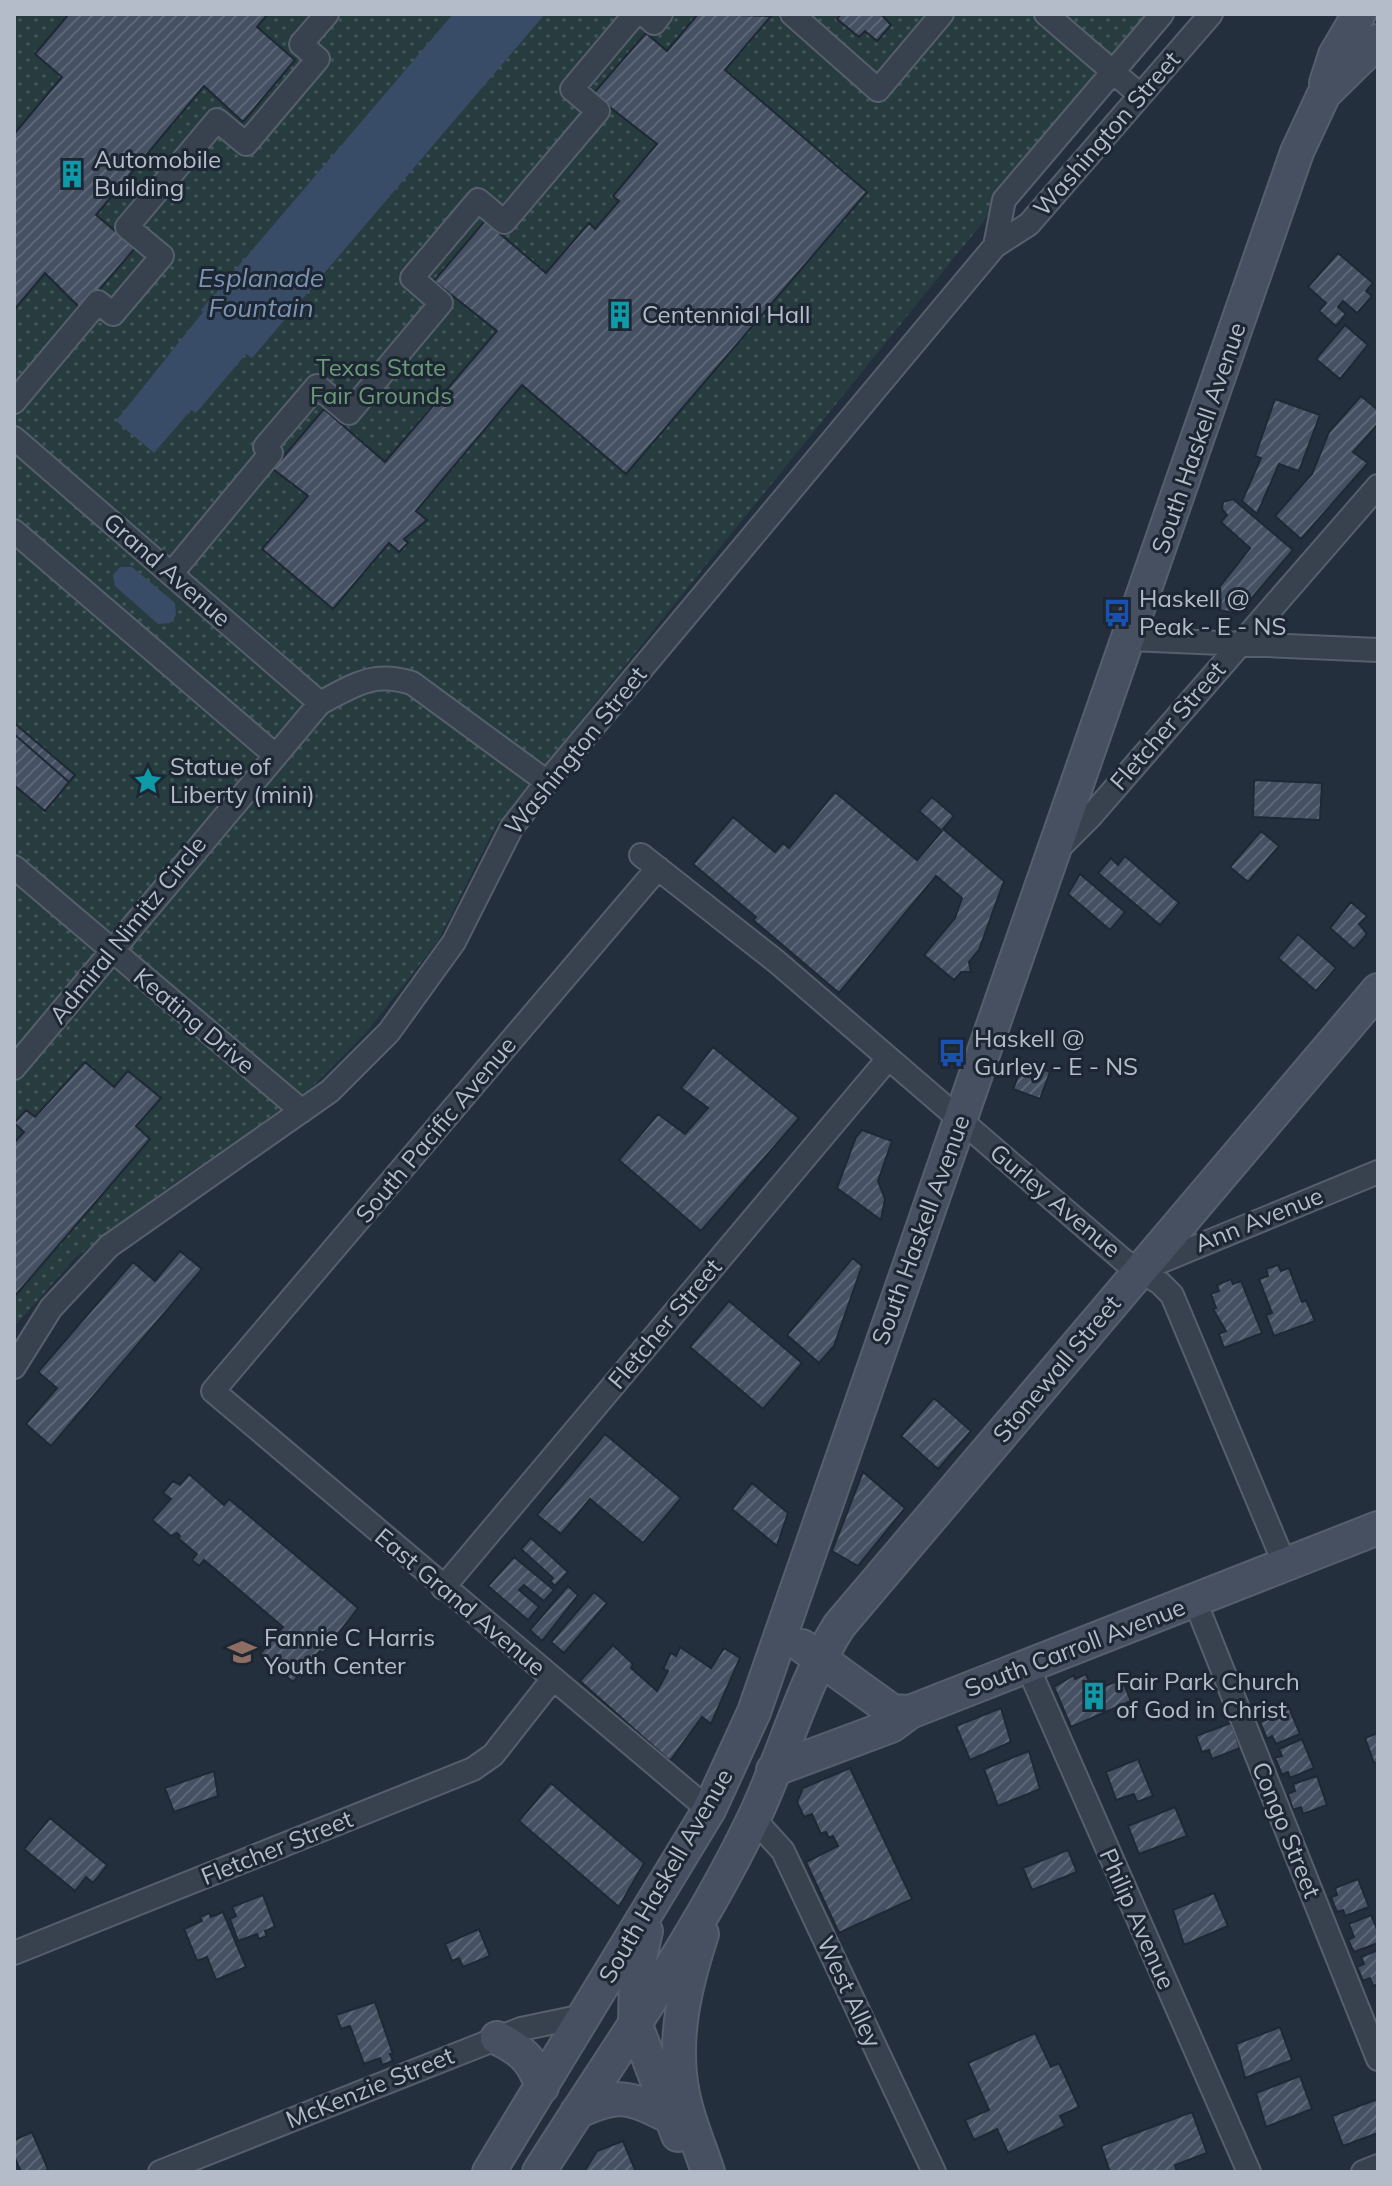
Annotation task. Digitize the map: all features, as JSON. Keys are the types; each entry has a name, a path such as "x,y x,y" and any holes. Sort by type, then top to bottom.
{"main road":[{"path":"1324,94 1335,55 1359,14"},
{"name":"South Haskell Avenue","path":"489,2172 709,1810 754,1712 1297,152 1324,94 1378,41"},
{"name":"Stonewall Street","path":"773,1770 819,1657 839,1626 1378,990"},
{"name":"South Carroll Avenue","path":"773,1770 891,1726 910,1712 1027,1665 1378,1528"},
{"path":"781,1633 892,1711 910,1712"},
{"name":"South Haskell Avenue","path":"539,2172 635,2023 720,1881 754,1819 773,1770"},
{"path":"708,2172 683,2095 679,2049 681,2007 720,1881"},
{"path":"651,1909 636,1975 635,2023 668,2116 698,2172"},
{"path":"583,2016 635,2023 664,2034 679,2049"},
{"path":"497,2038 521,2050 535,2066 542,2087"},
{"path":"577,2112 607,2098 626,2097 668,2116"}],"street":[{"path":"14,402 98,302 113,314 162,256 127,227 217,120 246,144 318,59 301,44 327,14"},
{"path":"171,574 271,453 265,447 317,386 349,413 432,314 441,303 412,278 478,200 504,222 598,111 572,89 635,14"},
{"path":"644,14 654,23 661,14"},
{"path":"792,14 878,90 942,14"},
{"path":"1046,14 1140,95"},
{"name":"Washington Street","path":"995,246 1004,200 1162,14"},
{"name":"Washington Street","path":"14,1367 51,1308 109,1246 302,1111 362,1061 422,991 454,942 512,827 547,782 995,246 1029,224 1211,14"},
{"name":"Grand Avenue","path":"14,438 320,703"},
{"name":"Fletcher Street","path":"1052,855 1091,816 1378,486"},
{"path":"14,531 275,755"},
{"path":"1130,639 1378,650"},
{"name":"Admiral Nimitz Circle","path":"14,1068 113,952 206,834 320,703 370,678 390,676 412,683 547,782"},
{"name":"Gurley Avenue","path":"650,862 777,962 887,1060 1123,1260 1172,1295 1285,1565"},
{"name":"South Pacific Avenue","path":"213,1391 650,862"},
{"name":"Keating Drive","path":"14,867 302,1111"},
{"name":"Fletcher Street","path":"443,1588 887,1060"},
{"name":"Ann Avenue","path":"1140,1270 1378,1172"},
{"name":"East Grand Avenue","path":"213,1391 709,1810"},
{"name":"Congo Street","path":"1195,1601 1378,2059"},
{"name":"Philip Avenue","path":"1027,1665 1249,2172"},
{"name":"Fletcher Street","path":"14,1953 473,1769 493,1755 552,1680"},
{"name":"West Alley","path":"754,1819 783,1851 934,2172"},
{"name":"McKenzie Street","path":"160,2172 521,2029 583,2016"},
{"path":"1363,2172 1378,2166"}],"green space":[{"name":"Texas State Fair Grounds","path":"14,14 1151,14 496,825 438,941 369,1029 309,1090 184,1176 75,1258 14,1327"}],"water":[{"name":"Esplanade Fountain","path":"453,14 545,14 252,358 246,354 196,413 191,410 154,453 116,421 203,312 201,310"},
{"path":"120,567 132,567 175,603 176,615 170,623 158,624 115,586 113,575"}],"building":[{"name":"Automobile Building","path":"69,14 268,14 257,27 295,60 243,122 204,86 96,215 135,248 82,310 45,273 14,310 14,134 62,77 35,54"},
{"name":"Centennial Hall","path":"698,14 771,16 725,70 867,192 626,474 522,385 416,511 427,520 404,539 408,543 399,552 389,543 333,609 262,549 308,496 273,469 324,409 385,462 497,331 434,281 485,221 546,273 589,223 595,229 619,201 613,196 657,144 593,94 646,33 667,51"},
{"path":"841,14 881,14 891,25 877,41 865,31 859,37 837,19"},
{"path":"1338,253 1373,283 1366,291 1372,296 1357,313 1343,301 1338,307 1346,314 1336,326 1319,311 1326,303 1308,287"},
{"path":"1345,325 1368,345 1340,379 1316,359"},
{"path":"1361,396 1378,410 1378,424 1353,452 1368,463 1301,539 1275,516 1312,474 1329,432"},
{"path":"1275,399 1320,415 1299,471 1279,464 1257,514 1242,501 1261,458 1255,456"},
{"path":"1233,499 1293,550 1238,614 1219,610 1221,600 1214,594 1250,548 1221,522 1227,515 1222,509 1223,502"},
{"path":"14,723 75,775 69,782 14,734"},
{"path":"14,734 69,782 45,811 14,785"},
{"path":"1254,780 1322,783 1320,820 1253,817"},
{"path":"835,792 917,860 942,831 919,811 932,797 954,816 943,829 1004,881 979,950 969,962 971,972 961,972 954,980 924,955 955,918 962,898 936,876 839,993 693,864 733,817 775,852 783,843 789,848"},
{"path":"1261,831 1279,846 1248,882 1230,867"},
{"path":"1125,856 1179,903 1160,925 1098,873 1111,858 1118,865"},
{"path":"1080,874 1125,912 1110,930 1068,894"},
{"path":"1351,902 1367,916 1359,924 1367,934 1354,949 1330,928"},
{"path":"1298,934 1336,968 1316,991 1278,958"},
{"path":"713,1047 799,1118 701,1231 619,1160 658,1114 685,1134 708,1108 681,1088"},
{"path":"85,1062 114,1087 128,1071 161,1098 136,1126 150,1139 14,1297 14,1143 24,1132 14,1123 26,1110 35,1117"},
{"path":"1024,1062 1050,1072 1040,1099 1013,1089"},
{"path":"862,1130 892,1141 878,1181 885,1199 881,1220 837,1188 856,1137"},
{"path":"180,1251 202,1269 51,1446 26,1424 57,1388 38,1372 133,1262 155,1281"},
{"path":"853,1258 862,1266 834,1346 819,1363 787,1335"},
{"path":"1278,1265 1281,1271 1289,1268 1302,1302 1306,1300 1315,1321 1274,1336 1266,1315 1272,1313 1259,1279 1268,1276 1266,1269"},
{"path":"1231,1279 1233,1284 1241,1281 1262,1333 1224,1348 1219,1334 1226,1331 1213,1309 1216,1308 1211,1294 1219,1291 1217,1285"},
{"path":"729,1301 802,1363 763,1409 690,1347"},
{"path":"934,1398 971,1431 938,1469 901,1436"},
{"path":"605,1434 681,1498 643,1543 590,1499 561,1534 537,1515"},
{"path":"863,1472 905,1508 858,1566 832,1551"},
{"path":"189,1474 224,1505 229,1499 358,1608 323,1653 320,1651 293,1682 260,1654 283,1627 204,1560 199,1566 192,1560 197,1554 178,1538 177,1533 171,1536 152,1520 171,1499 163,1493 173,1481 180,1485"},
{"path":"752,1483 788,1513 777,1546 732,1509"},
{"path":"531,1538 568,1572 555,1586 550,1581 553,1578 521,1549"},
{"path":"514,1557 554,1590 544,1601 524,1585 519,1590 539,1607 528,1620 488,1586"},
{"path":"568,1586 578,1595 542,1641 530,1630"},
{"path":"594,1592 607,1603 564,1653 551,1642"},
{"path":"613,1645 633,1664 631,1668 657,1691 668,1671 663,1669 671,1653 676,1656 680,1647 711,1668 724,1648 740,1658 711,1724 702,1717 670,1761 580,1681"},
{"name":"Fair Park Church of God in Christ","path":"1086,1674 1093,1691 1122,1679 1131,1701 1071,1727 1054,1687 1074,1675 1075,1679"},
{"path":"1288,1705 1300,1734 1276,1744 1272,1736 1267,1739 1260,1722 1266,1720 1264,1715"},
{"path":"1001,1708 1011,1742 970,1760 956,1726"},
{"path":"1231,1723 1240,1748 1212,1759 1209,1750 1202,1752 1196,1736"},
{"path":"1378,1733 1378,1762 1374,1763 1365,1738"},
{"path":"1302,1739 1314,1768 1290,1778 1288,1772 1282,1775 1275,1758 1282,1756 1279,1749"},
{"path":"1029,1751 1040,1789 998,1806 984,1769"},
{"path":"1138,1759 1153,1796 1137,1802 1134,1794 1116,1800 1106,1772"},
{"path":"850,1768 912,1899 839,1933 806,1862 838,1846 833,1836 829,1838 826,1832 821,1834 812,1814 804,1817 797,1802 803,1788"},
{"path":"214,1771 218,1796 174,1812 165,1788"},
{"path":"1317,1776 1327,1805 1303,1814 1301,1807 1293,1810 1288,1794 1295,1791 1293,1784"},
{"path":"551,1783 644,1863 619,1907 519,1821"},
{"path":"1175,1807 1187,1836 1139,1854 1128,1826"},
{"path":"50,1818 107,1865 93,1883 86,1877 75,1891 24,1849"},
{"path":"1068,1850 1077,1872 1032,1890 1023,1868"},
{"path":"1358,1879 1369,1907 1345,1916 1343,1910 1337,1912 1331,1897 1337,1895 1335,1888"},
{"path":"1214,1893 1228,1926 1184,1945 1173,1910"},
{"path":"263,1895 275,1927 265,1931 267,1936 259,1939 257,1934 238,1941 230,1919 236,1916 232,1907"},
{"path":"223,1912 246,1967 216,1980 207,1957 197,1961 184,1929 202,1921 200,1917 209,1913 211,1917"},
{"path":"1371,1915 1378,1931 1378,1943 1354,1952 1348,1940 1354,1937 1349,1924"},
{"path":"479,1929 490,1956 463,1967 459,1958 452,1961 445,1944"},
{"path":"1378,1950 1378,1984 1373,1986 1370,1978 1363,1981 1357,1967 1364,1964 1361,1957"},
{"path":"375,2002 393,2054 390,2054 393,2061 382,2065 380,2058 364,2064 350,2026 341,2029 336,2015"},
{"path":"1280,2027 1292,2060 1245,2078 1236,2044"},
{"path":"1035,2033 1051,2067 1059,2063 1079,2107 1060,2116 1065,2126 1008,2153 997,2129 974,2140 965,2120 989,2110 968,2063"},
{"path":"1300,2076 1312,2109 1266,2127 1256,2093"},
{"path":"1378,2099 1378,2133 1343,2146 1332,2116"},
{"path":"1192,2112 1207,2153 1175,2165 1177,2172 1110,2172 1101,2146"},
{"path":"32,2132 48,2169 44,2172 21,2172 14,2156 14,2140"},
{"path":"623,2141 636,2172 584,2172 597,2151"}],"place":[{"name":"Automobile Building","path":"72,174"},
{"name":"Centennial Hall","path":"620,315"},
{"name":"Haskell @ Peak - E - NS","path":"1117,613"},
{"name":"Statue of Liberty (mini)","path":"148,781"},
{"name":"Haskell @ Gurley - E - NS","path":"952,1053"},
{"name":"Fannie C Harris Youth Center","path":"242,1652"},
{"name":"Fair Park Church of God in Christ","path":"1094,1696"}]}
